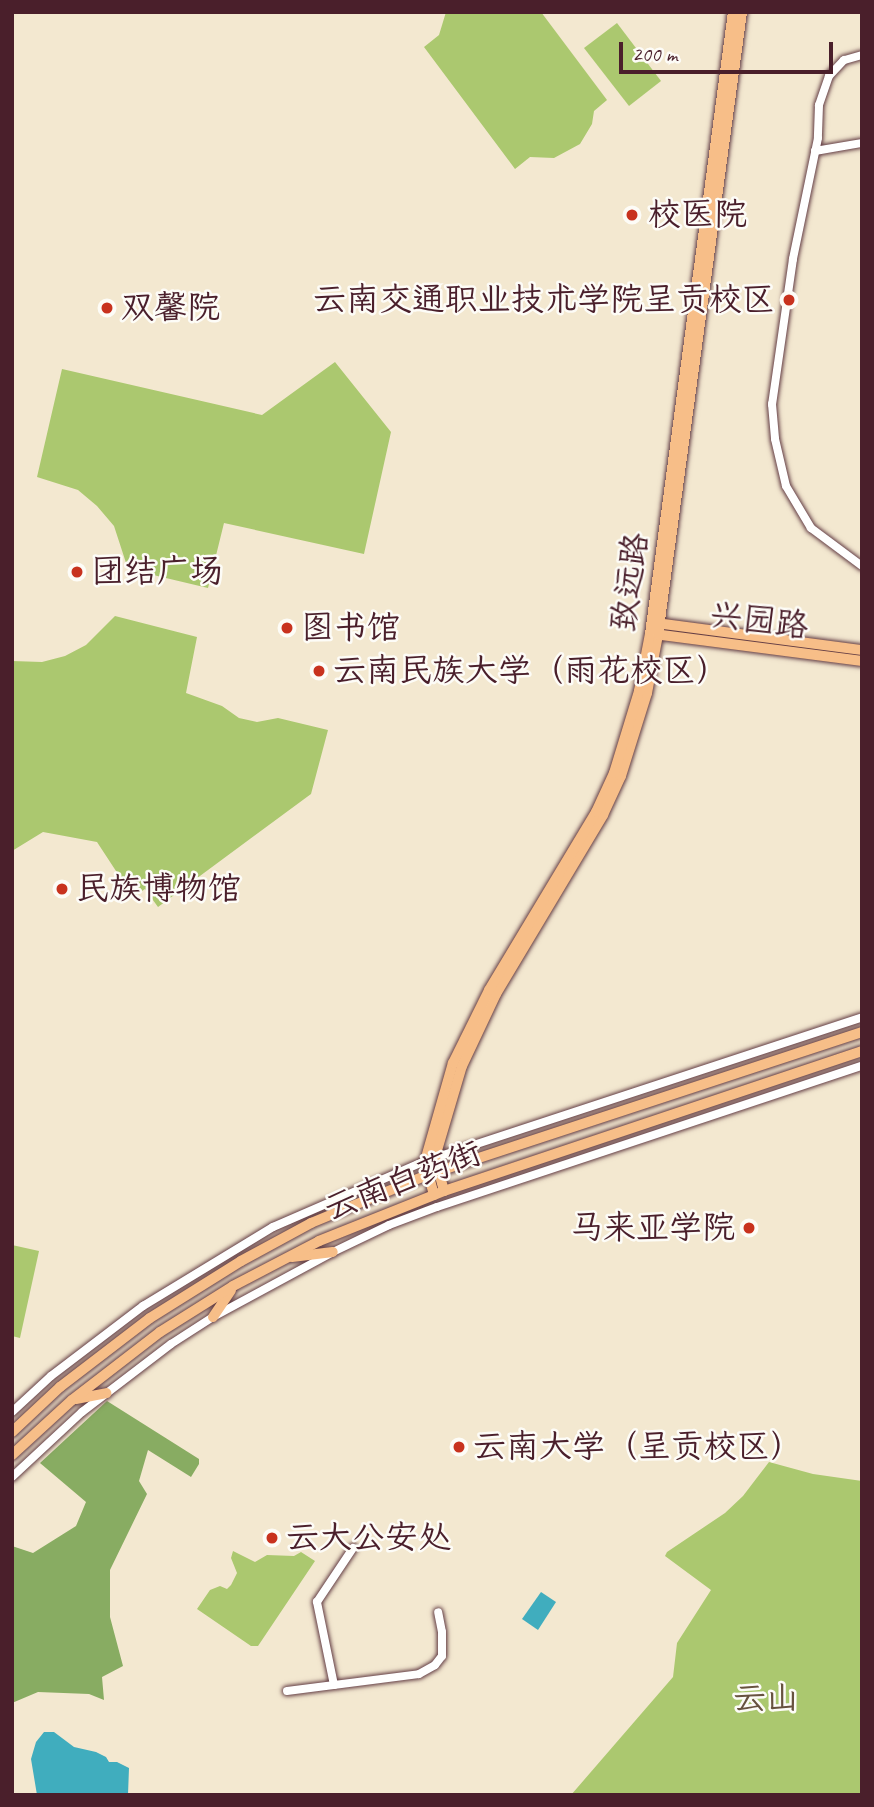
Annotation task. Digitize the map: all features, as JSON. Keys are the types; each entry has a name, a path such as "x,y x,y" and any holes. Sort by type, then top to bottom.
{"main road":[{"name":"致远路","path":"655,629 733,12"},
{"name":"致远路","path":"439,1193 430,1159 440,1102 469,1027 575,850 614,774 632,719 655,629 741,12"},
{"name":"兴园路","path":"655,629 862,650"},
{"name":"兴园路","path":"655,629 862,660"},
{"name":"云南白药街","path":"12,1432 104,1351 194,1289 279,1239 387,1190 432,1174 862,1032"},
{"name":"云南白药街","path":"12,1455 72,1400 160,1332 233,1286 285,1258 393,1210 439,1193 862,1051"},
{"path":"489,1154 486,1166 495,1173"},
{"path":"387,1190 396,1199 393,1210"},
{"path":"285,1258 333,1252"},
{"path":"213,1317 233,1286"},
{"path":"72,1400 106,1393"}],"street":[{"path":"862,55 844,60 830,76 819,105 815,151 793,259 772,404 775,439 786,486 811,528 862,566"},
{"path":"815,151 862,143"},
{"path":"12,1412 96,1340 187,1277 272,1227 430,1159 862,1017"},
{"path":"12,1477 106,1393 213,1317 333,1252 389,1225 437,1207 862,1066"},
{"path":"334,1685 317,1602 354,1548"},
{"path":"287,1691 419,1674 435,1665 442,1656 442,1632 438,1612"}],"green space":[{"path":"446,12 541,12 607,100 594,111 592,124 580,144 554,158 530,157 515,169 424,47 439,35"},
{"path":"617,23 661,81 629,106 584,48"},
{"path":"335,362 391,432 364,554 224,523 208,588 128,569 114,526 97,506 78,490 37,477 62,369 262,415"},
{"path":"115,616 197,637 186,693 222,706 239,718 257,722 278,718 328,730 311,794 158,907 145,889 133,897 97,842 43,832 12,851 12,661 42,662 65,656 86,645"},
{"path":"12,1245 39,1251 20,1338 12,1336"},
{"path":"107,1401 199,1459 199,1464 191,1477 148,1450 139,1481 147,1494 110,1570 110,1617 123,1666 102,1677 104,1700 89,1694 38,1692 12,1703 12,1546 33,1553 76,1526 86,1502 40,1463"},
{"name":"云山","path":"769,1462 813,1474 862,1481 862,1795 571,1795 673,1677 677,1643 711,1590 665,1556 667,1552 725,1513 743,1496"},
{"path":"233,1551 255,1562 267,1555 294,1556 301,1552 315,1561 258,1646 251,1646 197,1609 210,1590 220,1586 227,1589 231,1585 237,1573 231,1558"}],"water":[{"path":"541,1592 556,1602 538,1630 522,1619"},
{"path":"44,1732 54,1732 74,1747 96,1752 106,1757 109,1762 117,1762 129,1768 128,1795 37,1795 31,1759 36,1742"}],"place":[{"name":"校医院","path":"632,215"},
{"name":"云南交通职业技术学院呈贡校区","path":"789,300"},
{"name":"双馨院","path":"107,308"},
{"name":"团结广场","path":"77,572"},
{"name":"图书馆","path":"287,628"},
{"name":"云南民族大学（雨花校区）","path":"319,671"},
{"name":"民族博物馆","path":"62,889"},
{"name":"马来亚学院","path":"749,1228"},
{"name":"云南大学（呈贡校区）","path":"459,1447"},
{"name":"云大公安处","path":"272,1538"}]}
